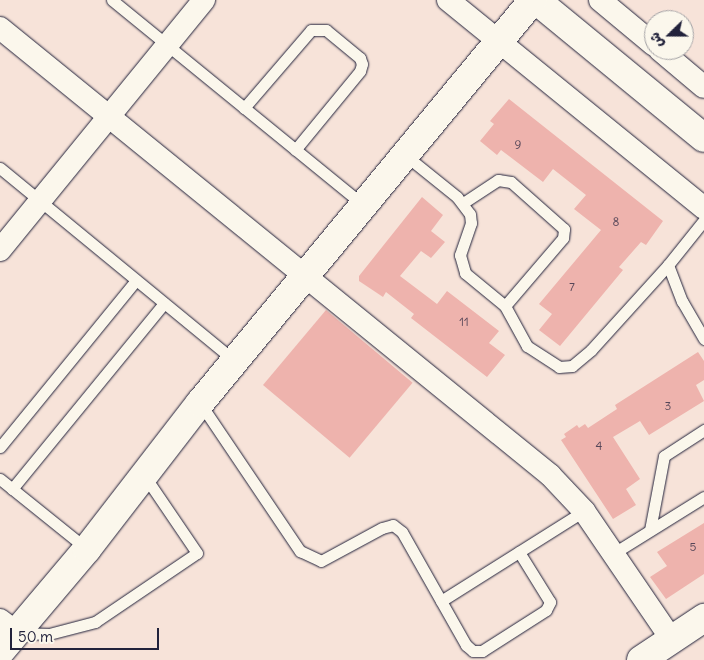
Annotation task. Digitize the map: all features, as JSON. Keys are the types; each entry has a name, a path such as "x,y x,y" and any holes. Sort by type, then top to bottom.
{"street":[{"path":"0,250 204,0"},
{"path":"448,0 704,208"},
{"path":"5,635 87,549 200,403 498,40 535,0 704,138"},
{"path":"600,0 644,37"},
{"path":"0,28 110,115 304,277 518,446 584,511 672,640"},
{"path":"673,60 704,85"},
{"path":"641,660 704,618"}],"lane":[{"path":"112,0 363,205"},
{"path":"244,108 311,30 326,30 360,58 360,72 295,150"},
{"path":"405,155 463,203 470,214 471,223 460,254 460,263 465,273 505,306 527,346 559,367 572,366 668,265 704,220"},
{"path":"0,168 235,361"},
{"path":"463,203 498,180 511,182 564,229 563,238 505,306"},
{"path":"668,265 682,301 704,339"},
{"path":"0,447 136,280"},
{"path":"12,490 164,303"},
{"path":"200,403 300,552 321,561 382,528 393,525 402,532 466,645 482,651 546,610 550,602 519,552"},
{"path":"650,530 664,456 704,430"},
{"path":"5,635 49,634 96,622 196,553 144,475"},
{"path":"0,480 87,549"},
{"path":"614,553 704,497"},
{"path":"441,601 584,511"}],"building":[{"path":"509,99 663,221 646,245 641,242 619,267 623,270 560,346 539,330 552,314 539,304 601,230 574,209 586,195 553,169 543,182 501,150 497,155 480,141 494,124 490,121"},
{"path":"422,197 443,215 431,231 445,242 431,258 421,251 400,276 437,304 447,291 499,331 489,343 505,355 487,377 411,318 414,314 386,292 383,297 359,281 359,276"},
{"path":"326,310 413,383 350,458 263,385"},
{"path":"698,352 704,361 704,380 696,385 704,401 649,435 640,421 613,437 640,479 626,489 636,505 613,519 561,440 566,437 564,434 577,425 579,428 585,424 588,428 617,409 615,405"},
{"path":"704,523 704,574 666,599 650,577 667,566 657,552"}]}
